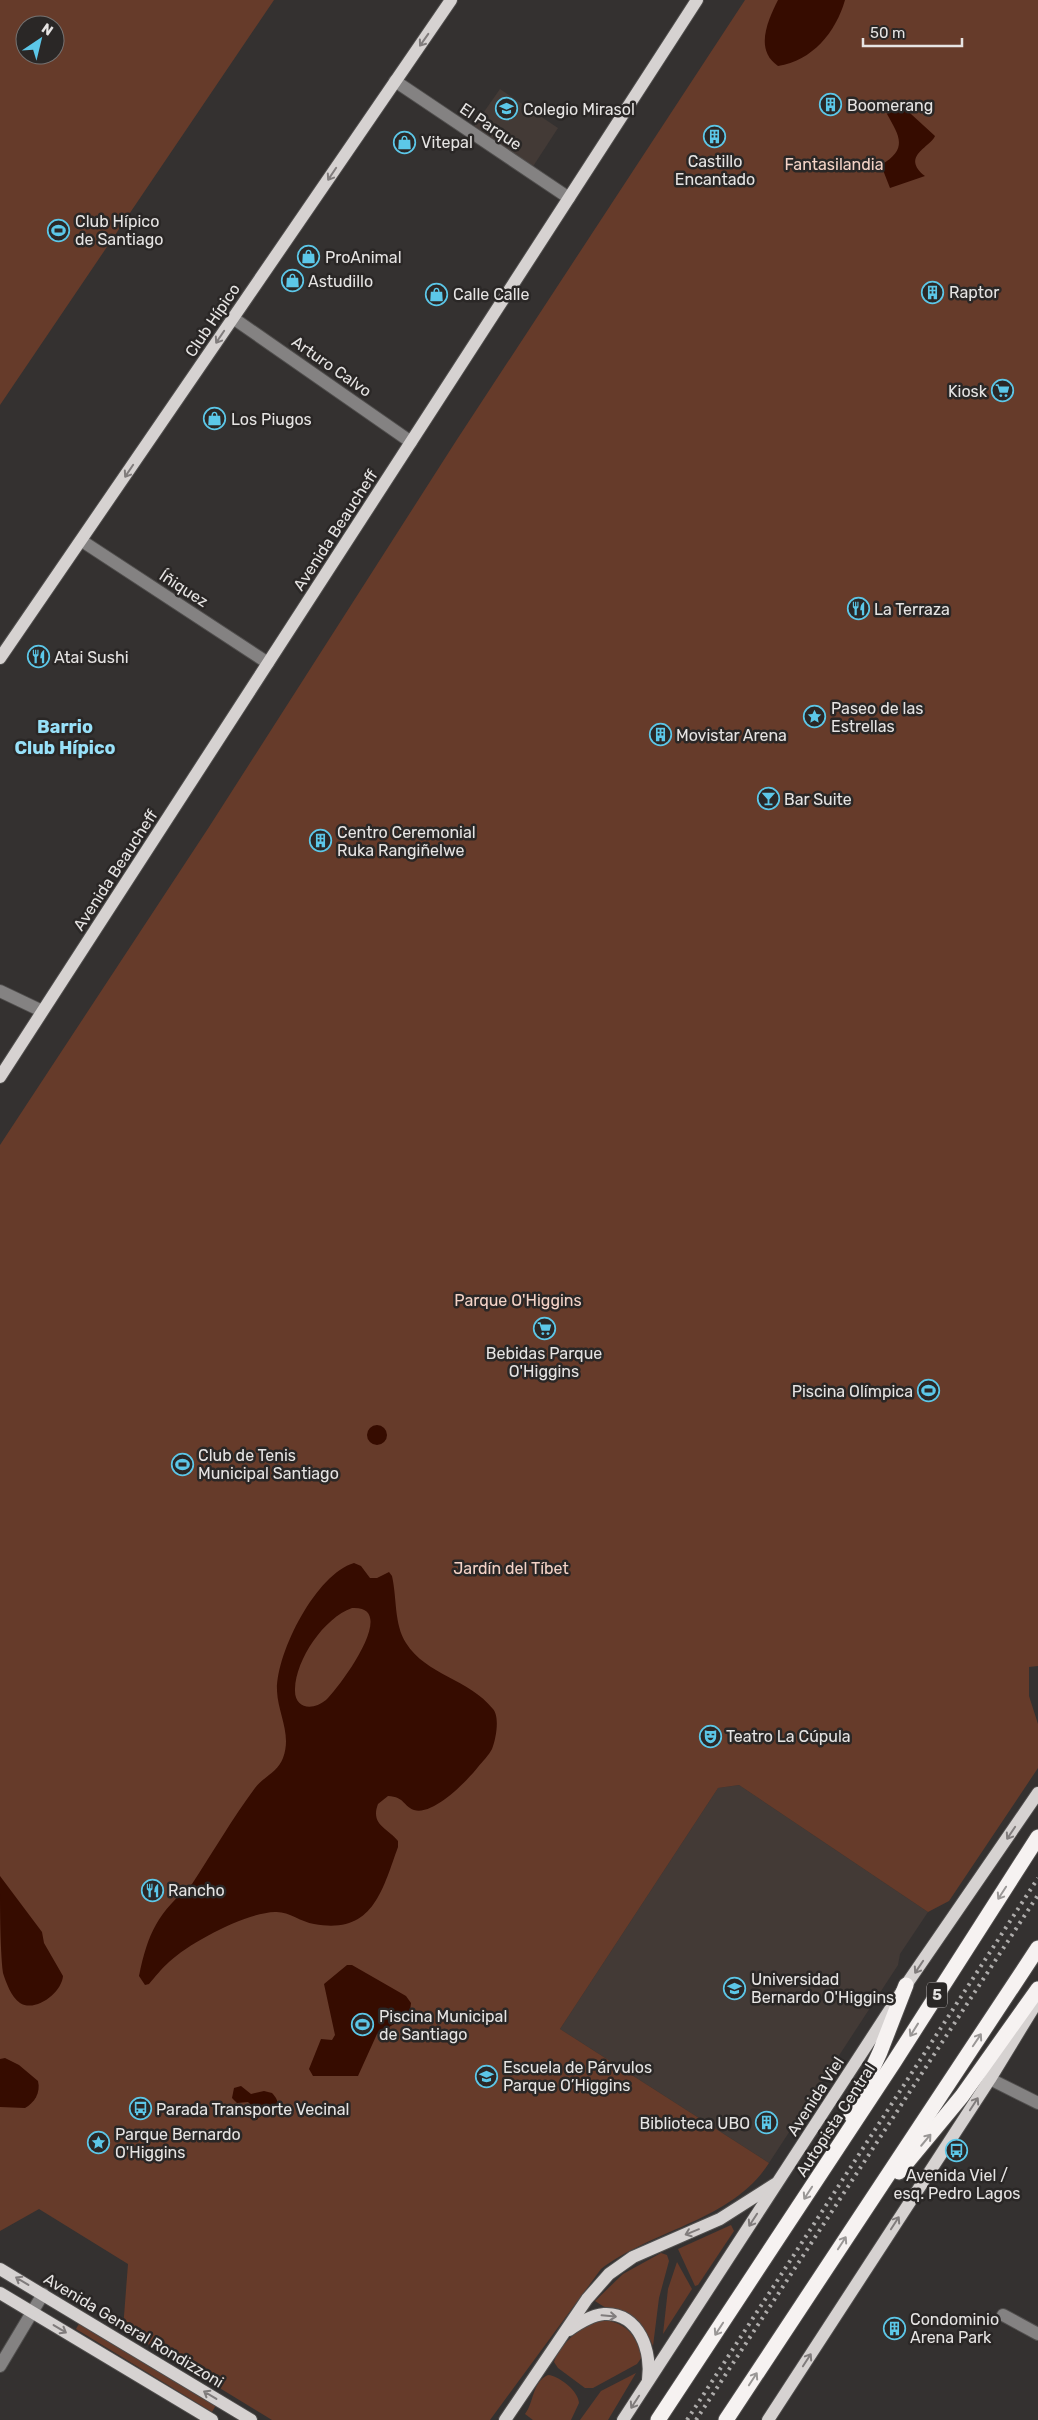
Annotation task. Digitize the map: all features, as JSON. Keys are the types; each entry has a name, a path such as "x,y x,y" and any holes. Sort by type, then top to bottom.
{"highway":[{"name":"Autopista Central","path":"658,2420 835,2152 1038,1837"},
{"path":"726,2420 1038,1948"},
{"path":"835,2152 880,2052 906,1985"},
{"path":"870,2201 941,2122 1038,1989"}],"main road":[{"name":"Club Hípico","path":"0,658 452,0"},
{"name":"Avenida Beaucheff","path":"0,1077 697,0"},
{"name":"Avenida Viel","path":"623,2420 906,1985 1038,1793"},
{"path":"768,2420 990,2079 1038,2000"},
{"path":"505,2420 564,2332 599,2284 620,2265 650,2249 720,2219 779,2181"},
{"name":"Avenida General Rondizzoni","path":"0,2268 243,2418"},
{"path":"0,2293 212,2420"},
{"path":"564,2332 596,2316 610,2315 623,2319 636,2329 644,2342 649,2357 648,2381"}],"street":[{"name":"El Parque","path":"396,81 569,198"},
{"name":"Arturo Calvo","path":"233,318 411,442"},
{"name":"Íñiquez","path":"82,541 268,663"},
{"path":"0,990 42,1011"},
{"path":"990,2079 1038,2103"},
{"path":"0,2366 43,2294"},
{"path":"1003,2315 1038,2334"}],"shaded area":[{"path":"778,0 845,0 836,23 821,43 802,58 778,66 766,52 765,34 770,16"},
{"name":"Colegio Mirasol","path":"500,89 558,128 532,168 472,129"},
{"path":"895,103 899,103 935,136 916,157 915,163 925,176 890,188 881,165 895,154 898,148 898,136 887,114"},
{"path":"377,1425 384,1428 387,1435 384,1442 377,1445 370,1442 367,1435 370,1428"},
{"path":"354,1563 361,1566 370,1578 377,1578 389,1572 394,1584 399,1628 406,1643 414,1654 425,1663 472,1691 493,1709 497,1723 492,1749 458,1788 440,1803 430,1808 414,1810 398,1798 388,1796 378,1804 376,1817 378,1822 398,1841 398,1847 380,1894 362,1916 350,1923 334,1926 309,1923 280,1912 249,1917 219,1930 191,1946 166,1964 149,1984 145,1985 139,1976 146,1947 156,1924 180,1894 192,1884 255,1788 281,1763 286,1741 277,1691 278,1675 283,1657 301,1617 313,1598 326,1582 340,1570","holes":["352,1608 365,1611 370,1619 369,1633 353,1665 333,1692 321,1704 310,1707 301,1704 296,1696 297,1677 300,1665 313,1641 331,1621 342,1613"]},
{"name":"Universidad Bernardo O'Higgins","path":"739,1785 928,1912 900,1954 898,1965 769,2163 560,2029 718,1788"},
{"path":"0,1876 42,1932 44,1943 63,1976 62,1982 53,1994 40,2003 33,2005 20,2003 14,1997 3,1973"},
{"name":"Piscina Municipal de Santiago","path":"347,1965 352,1965 406,1996 411,2003 410,2011 403,2019 377,2034 358,2076 313,2076 309,2069 321,2039 332,2040 335,2035 324,1984"},
{"path":"5,2058 19,2065 38,2081 36,2097 25,2108 0,2107 0,2059"},
{"path":"241,2086 251,2094 264,2091 272,2093 276,2098 277,2105 261,2113 257,2120 251,2119 249,2115 251,2105 248,2102 237,2103 232,2098 234,2088"}],"green space":[{"name":"Club Hípico de Santiago","path":"0,0 274,0 0,405"},
{"name":"Parque O'Higgins","path":"745,0 1038,0 1038,1666 1029,1667 1029,1696 1038,1724 1038,1768 949,1901 928,1912 739,1785 718,1788 560,2029 769,2163 753,2183 734,2198 691,2223 622,2255 601,2269 490,2420 272,2420 123,2329 128,2264 39,2209 0,2231 0,1145 209,827 456,441"},
{"path":"731,2225 734,2231 698,2285 695,2286 678,2249"},
{"path":"661,2253 667,2255 669,2261 659,2298 653,2346 648,2335 636,2321 595,2301 623,2274"},
{"path":"677,2262 692,2289 663,2334 668,2289"},
{"path":"604,2320 625,2327 637,2343 642,2357 637,2364 593,2388 585,2388 558,2368 554,2362 567,2341 574,2335 589,2325"},
{"path":"80,2322 216,2405 212,2412 76,2329"},
{"path":"636,2373 608,2420 580,2420 601,2391"},
{"path":"548,2375 563,2381 576,2394 579,2403 571,2420 533,2420 525,2414 539,2382"}],"railway":[{"path":"687,2420 1038,1878"},
{"path":"696,2420 1038,1895"}],"place":[{"name":"Boomerang","path":"831,105"},
{"name":"Colegio Mirasol","path":"507,109"},
{"name":"Castillo Encantado","path":"715,137"},
{"name":"Vitepal","path":"405,142"},
{"name":"Club Hípico de Santiago","path":"59,230"},
{"name":"ProAnimal","path":"309,257"},
{"name":"Astudillo","path":"292,281"},
{"name":"Raptor","path":"933,292"},
{"name":"Calle Calle","path":"437,294"},
{"name":"Kiosk","path":"1003,391"},
{"name":"Los Piugos","path":"215,419"},
{"name":"La Terraza","path":"858,609"},
{"name":"Atai Sushi","path":"38,657"},
{"name":"Paseo de las Estrellas","path":"815,717"},
{"name":"Movistar Arena","path":"660,735"},
{"name":"Bar Suite","path":"768,799"},
{"name":"Centro Ceremonial Ruka Rangiñelwe","path":"321,841"},
{"name":"Bebidas Parque O'Higgins","path":"544,1329"},
{"name":"Piscina Olímpica","path":"929,1391"},
{"name":"Club de Tenis Municipal Santiago","path":"182,1464"},
{"name":"Teatro La Cúpula","path":"710,1736"},
{"name":"Rancho","path":"152,1890"},
{"name":"Universidad Bernardo O'Higgins","path":"735,1988"},
{"name":"Piscina Municipal de Santiago","path":"363,2025"},
{"name":"Escuela de Párvulos Parque O’Higgins","path":"487,2076"},
{"name":"Parada Transporte Vecinal","path":"140,2109"},
{"name":"Biblioteca UBO","path":"766,2123"},
{"name":"Parque Bernardo O'Higgins","path":"99,2143"},
{"name":"Avenida Viel / esq. Pedro Lagos","path":"957,2151"},
{"name":"Condominio Arena Park","path":"894,2328"}],"district":[{"name":"Barrio Club Hípico","path":"65,738"}],"park label":[{"name":"Fantasilandia","path":"834,164"},
{"name":"Jardín del Tíbet","path":"511,1568"}]}
